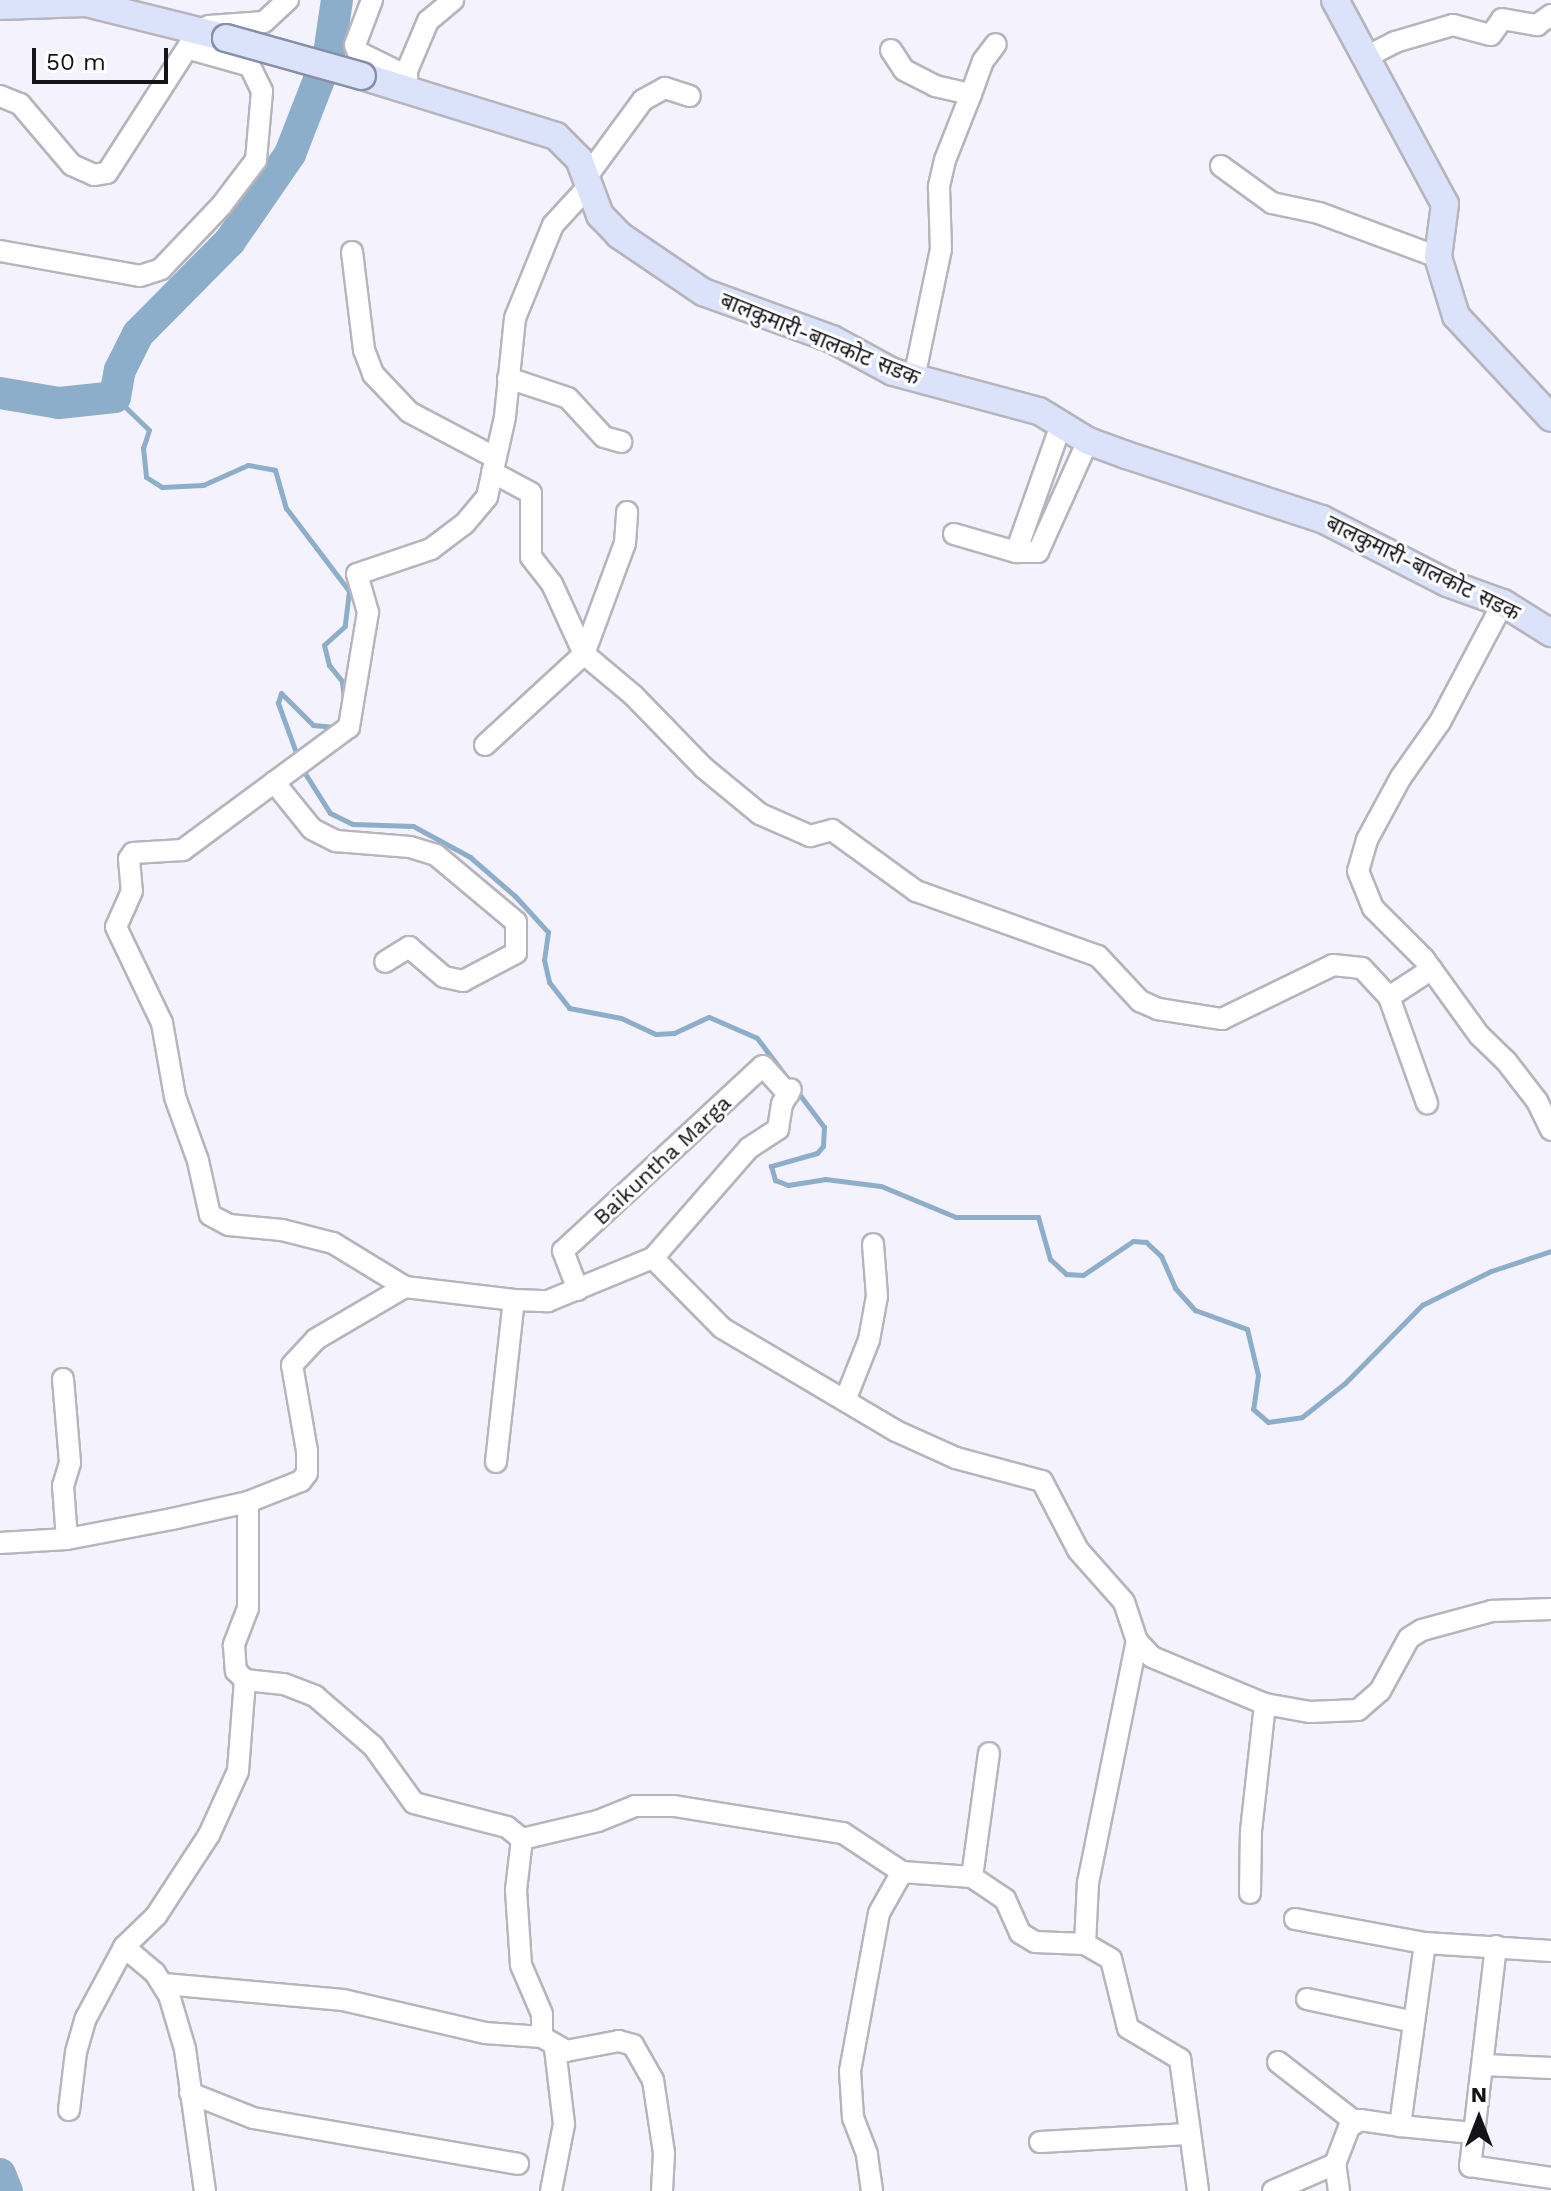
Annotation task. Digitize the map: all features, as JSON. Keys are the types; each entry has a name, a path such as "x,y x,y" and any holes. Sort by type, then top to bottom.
{"main road":[{"path":"1335,0 1445,204 1438,257 1445,294 1464,328 1551,418"},
{"path":"0,6 112,5 194,41"},
{"name":"बालकुमारी-बालकोट सडक","path":"194,41 226,38 362,76 404,81 556,136 579,159 600,215 619,235 703,292 832,339 914,378 1010,401 1062,422 1088,441 1322,519 1447,583 1503,603 1551,633"}],"street":[{"path":"250,66 264,22 288,0"},
{"path":"372,0 355,45 358,52 404,81 428,21 453,0"},
{"path":"1366,57 1395,42 1453,25 1491,35 1502,19 1537,25 1551,15"},
{"path":"0,96 20,104 72,165 94,175 107,173 121,158 133,127 194,41 209,26 264,22"},
{"path":"0,251 140,276 161,269 256,160 262,91 250,66 194,41"},
{"path":"914,378 941,249 942,173 983,61 996,44"},
{"path":"891,50 904,70 935,86 971,94"},
{"path":"690,96 665,88 643,100 586,184 553,225 536,258 515,318 487,497 464,524 431,549 357,574 368,612 351,718 342,734 183,850 133,853 129,859 132,891 116,927 162,1023 175,1097 198,1161 210,1215 229,1225 282,1230 333,1243 405,1287 514,1300 548,1301 653,1258 722,1328 931,1448 1042,1481 1078,1550 1129,1611 1137,1641 1088,1883 1085,1944"},
{"path":"1221,166 1272,203 1319,213 1438,257"},
{"path":"352,252 364,350 373,374 409,412 493,464 531,493 531,557 552,584 584,654 633,695 704,768 760,814 810,836 832,830 916,891 1098,956 1140,1001 1158,1009 1222,1019 1333,965 1350,964 1362,968 1389,997 1427,1103"},
{"path":"508,378 568,398 604,437 621,442"},
{"path":"1016,552 1062,422"},
{"path":"954,534 1016,552 1038,552 1088,441"},
{"path":"485,745 584,654 625,543 627,512"},
{"path":"1503,603 1440,722 1401,777 1360,854 1363,893 1432,969 1479,1035 1537,1101 1551,1130"},
{"path":"279,778 312,829 336,841 410,847 436,855 516,922 516,953 463,981 444,977 409,947 385,962"},
{"path":"1389,997 1432,969"},
{"name":"Baikuntha Marga","path":"578,1290 563,1251 763,1066 790,1091 778,1129 749,1148 653,1258"},
{"path":"846,1398 869,1340 877,1296 873,1244"},
{"path":"0,1543 67,1539 248,1502 301,1481 307,1473 291,1372 294,1360 316,1339 405,1287"},
{"path":"496,1462 514,1300"},
{"path":"63,1379 70,1463 63,1486 67,1539"},
{"path":"248,1502 248,1608 234,1645 236,1671 245,1680 284,1684 315,1696 373,1746 414,1803 484,1819 522,1839 598,1821 635,1806 674,1806 843,1833 902,1872 972,1877 1005,1899 1020,1933 1035,1942 1085,1944 1111,1959 1128,2028 1180,2059 1188,2089 1188,2134 1198,2191"},
{"path":"1137,1641 1152,1657 1265,1704 1310,1712 1358,1710 1380,1691 1398,1653 1422,1630 1492,1611 1551,1609"},
{"path":"69,2110 76,2052 86,2018 124,1947 156,1916 226,1798 238,1771 245,1680"},
{"path":"1250,1893 1251,1831 1265,1704"},
{"path":"972,1877 989,1753"},
{"path":"522,1839 516,1890 521,1965 542,2014 564,2124 551,2191"},
{"path":"872,2191 867,2154 853,2118 850,2071 879,1913 902,1872"},
{"path":"1295,1919 1425,1943 1551,1951"},
{"path":"1400,2126 1425,1943"},
{"path":"1496,1946 1470,2166 1551,2178"},
{"path":"124,1947 164,1984 185,2049 205,2191"},
{"path":"164,1984 343,2000 485,2033 548,2043 619,2041 633,2045 644,2058 653,2080 664,2153 662,2191"},
{"path":"1307,1999 1414,2022"},
{"path":"1278,2062 1355,2122 1473,2133"},
{"path":"1484,2065 1551,2068"},
{"path":"190,2093 253,2118 518,2164"},
{"path":"1339,2191 1335,2164 1341,2141 1355,2122"},
{"path":"1040,2142 1188,2134"},
{"path":"1273,2191 1335,2164"}],"waterway":[{"path":"0,393 59,403 115,397 120,370 138,334 230,241 290,154 329,54 337,0"},
{"path":"115,397 149,430 143,448 146,477 162,487 203,485 248,465 275,470 286,508 349,591 345,626 324,645 329,665 342,681 344,700"},
{"path":"298,758 278,703 281,693 313,725 335,727"},
{"path":"301,767 330,813 353,824 413,826 470,857 515,896 548,932 544,960 549,982 569,1008 621,1018 656,1034 674,1033 709,1017 757,1038 824,1127 823,1146 817,1153 771,1166 775,1180 788,1185 825,1179 881,1186 956,1217 1038,1217 1050,1259 1066,1274 1083,1275 1133,1241 1146,1242 1161,1256 1175,1288 1195,1310 1247,1329 1258,1375 1253,1409 1268,1422 1302,1417 1345,1383 1422,1305 1491,1271 1551,1251"},
{"path":"0,2174 7,2191"}]}
